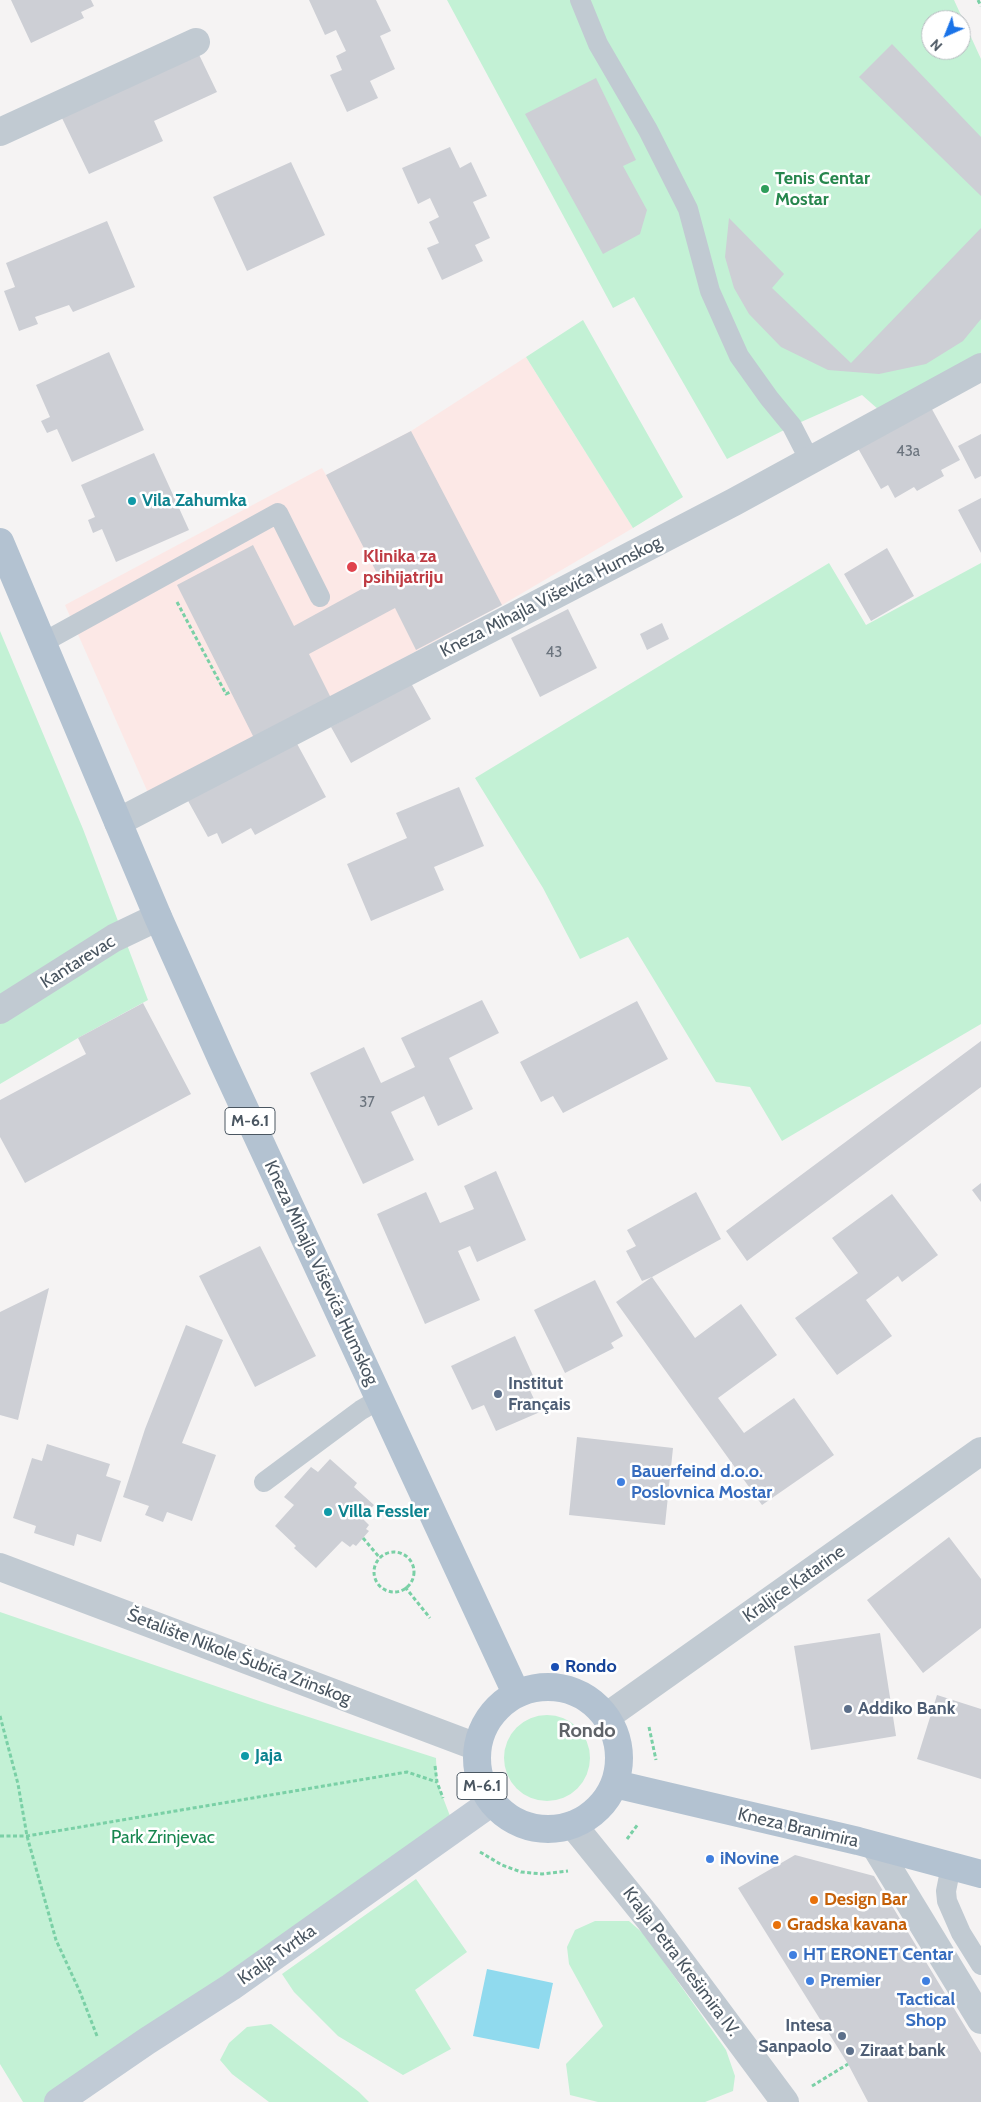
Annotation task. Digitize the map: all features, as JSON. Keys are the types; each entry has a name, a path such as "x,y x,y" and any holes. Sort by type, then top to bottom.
{"main road":[{"name":"Kneza Mihajla Viševića Humskog","path":"0,542 158,916 222,1060 516,1693"},
{"name":"M-6.1","path":"533,1687 566,1688 582,1694 596,1704 606,1717 614,1729 620,1756 615,1784 608,1797 586,1818 573,1825 556,1829 538,1828 520,1824 505,1815 492,1802 482,1786 477,1766 477,1747 482,1730 490,1715 502,1702 516,1693 533,1687"},
{"name":"Kneza Branimira","path":"615,1784 875,1846 981,1874"},
{"name":"Kralja Tvrtka","path":"58,2102 231,1987 492,1802"}],"street":[{"path":"0,132 196,42"},
{"name":"Kneza Mihajla Viševića Humskog","path":"118,822 810,461 981,367"},
{"name":"Kantarevac","path":"0,1010 114,938 158,916"},
{"name":"Kraljice Katarine","path":"606,1717 981,1451"},
{"name":"Šetalište Nikole Šubića Zrinskog","path":"0,1567 477,1747"},
{"name":"Kralja Petra Krešimira IV.","path":"573,1825 649,1919 786,2102"},
{"path":"875,1846 981,2020"}],"lane":[{"path":"580,0 598,44 648,130 688,209 710,291 739,356 792,426 810,461"},
{"path":"42,643 278,513 320,597"},
{"path":"264,1482 361,1410 380,1399"},
{"path":"951,1866 946,1891 947,1902 960,1933 981,1965"}],"path":[{"path":"978,0 981,6"},
{"path":"152,583 161,608 177,601 226,694 230,692"},
{"path":"363,1538 380,1558"},
{"path":"397,1552 408,1558 414,1569 412,1581 405,1588 391,1592 380,1586 374,1575 376,1562 385,1554 397,1552"},
{"path":"405,1588 430,1618"},
{"path":"0,1716 18,1784 27,1836 56,1940 80,1992 110,2066"},
{"path":"648,1724 654,1743 656,1768"},
{"path":"0,1836 27,1836 407,1772 437,1782"},
{"path":"623,1843 642,1818"},
{"path":"473,1847 484,1856 521,1872 561,1874 570,1871"},
{"path":"810,2087 848,2064"}],"shaded area":[{"name":"Klinika za psihijatriju","path":"526,357 633,528 502,605 149,795 65,605 322,468 326,475 411,431"}],"green space":[{"name":"Tenis Centar Mostar","path":"447,0 954,0 959,10 921,10 921,60 971,60 971,37 981,59 981,367 888,418 862,395 792,426 727,459 634,297 613,308"},
{"path":"583,320 683,497 633,528 526,357"},
{"path":"829,563 866,625 981,563 981,1024 782,1141 750,1087 716,1082 628,937 580,959 543,888 475,778"},
{"path":"0,631 83,829 148,1000 78,1038 0,1084"},
{"name":"Park Zrinjevac","path":"0,1612 265,1703 436,1758 437,1782 450,1816 58,2102 23,2102 0,2064"},
{"name":"Rondo","path":"547,1715 564,1718 578,1727 587,1741 590,1758 587,1775 578,1789 564,1798 547,1801 530,1798 516,1789 507,1775 504,1758 507,1741 516,1727 530,1718"},
{"path":"416,1879 467,1952 415,1990 451,2049 403,2075 338,2036 294,1992 282,1974"},
{"path":"595,1921 629,1921 645,1935 726,2050 735,2076 733,2091 705,2102 598,2102 570,2095 566,2064 603,2026 569,1964 567,1947 575,1930"},
{"path":"271,2024 359,2092 369,2102 269,2102 232,2074 220,2060 229,2043 247,2027"}],"water":[{"path":"487,1969 553,1983 539,2049 473,2036"}],"building":[{"path":"11,0 91,0 94,6 81,12 84,18 31,43"},
{"path":"309,0 376,0 391,31 380,36 395,69 370,81 378,98 347,112 330,75 342,70 336,56 346,51 336,30 325,35"},
{"path":"190,36 217,92 154,121 163,141 89,174 61,116"},
{"path":"892,44 981,137 981,196 859,77"},
{"path":"596,78 636,160 623,166 647,210 640,234 603,254 525,114"},
{"path":"450,147 460,168 471,162 487,196 473,202 490,238 475,245 483,261 442,280 427,248 439,243 429,222 439,217 430,198 418,204 402,168"},
{"path":"291,162 325,235 247,271 213,197"},
{"path":"729,218 784,274 772,288 851,363 981,228 981,319 963,341 926,364 879,374 828,370 781,347 749,314 734,288 725,257"},
{"path":"107,221 135,287 73,312 69,305 35,317 38,324 19,331 4,291 15,287 6,263"},
{"path":"109,352 144,430 72,462 57,429 47,433 41,421 50,417 36,385"},
{"path":"928,402 960,460 941,470 944,476 917,491 914,487 895,498 888,485 881,489 855,443"},
{"path":"411,431 502,605 416,650 395,608 309,654 331,698 254,738 177,585 253,545 294,626 380,579 326,475"},
{"path":"981,434 981,476 975,479 958,446"},
{"name":"Vila Zahumka","path":"154,453 189,530 116,562 102,529 93,533 88,520 95,517 81,485"},
{"path":"981,498 981,553 958,510"},
{"path":"887,548 914,596 871,621 844,574"},
{"path":"568,609 597,668 540,697 511,638"},
{"path":"662,623 669,639 647,650 640,634"},
{"path":"411,683 431,719 351,763 331,727"},
{"path":"295,740 326,797 255,835 251,828 222,844 217,833 208,837 187,799"},
{"path":"459,787 484,846 434,867 444,890 371,921 347,864 407,838 396,813"},
{"path":"482,1000 499,1033 449,1058 473,1109 438,1126 424,1096 391,1112 414,1160 363,1184 310,1073 364,1047 381,1083 415,1067 401,1038"},
{"path":"637,1001 668,1059 563,1113 553,1096 541,1102 520,1062"},
{"path":"143,1003 191,1094 25,1183 0,1137 0,1100 86,1054 78,1038"},
{"path":"981,1041 981,1087 747,1261 726,1231"},
{"path":"496,1171 526,1240 477,1262 470,1246 458,1251 480,1300 425,1324 377,1214 426,1192 440,1223 474,1209 464,1186"},
{"path":"981,1183 981,1202 972,1190"},
{"path":"696,1192 721,1239 642,1281 626,1251 636,1246 627,1230"},
{"path":"892,1194 938,1255 902,1282 898,1276 866,1300 892,1336 837,1375 795,1318 858,1273 832,1238"},
{"path":"260,1246 316,1356 255,1387 199,1276"},
{"path":"652,1277 695,1338 741,1304 777,1355 718,1398 744,1433 794,1398 834,1455 762,1505 616,1302"},
{"path":"595,1280 623,1336 611,1343 614,1348 565,1373 534,1310"},
{"path":"49,1288 18,1420 0,1415 0,1312"},
{"path":"186,1325 223,1340 182,1443 216,1455 192,1521 167,1512 163,1522 145,1515 149,1506 123,1497 145,1429"},
{"name":"Institut Français","path":"515,1336 535,1380 527,1384 540,1412 496,1431 484,1405 472,1410 451,1366"},
{"name":"Bauerfeind d.o.o. Poslovnica Mostar","path":"577,1437 673,1448 665,1525 569,1515"},
{"path":"47,1444 110,1464 106,1476 121,1481 101,1542 77,1534 74,1546 34,1533 36,1526 13,1518 32,1458 42,1461"},
{"name":"Villa Fessler","path":"330,1459 357,1483 354,1487 374,1505 362,1518 369,1525 366,1529 369,1531 356,1546 353,1544 350,1547 342,1541 316,1568 294,1548 296,1546 275,1526 294,1505 284,1497 311,1467 318,1472"},
{"path":"949,1537 981,1579 981,1628 923,1673 867,1600"},
{"name":"Addiko Bank","path":"880,1633 896,1736 811,1750 794,1646"},
{"path":"937,1695 981,1709 981,1779 917,1759"},
{"path":"795,1855 874,1876 981,2053 981,2102 868,2102 848,2064 738,1888"}],"place":[{"name":"Tenis Centar Mostar","path":"765,189"},
{"name":"Vila Zahumka","path":"132,501"},
{"name":"Klinika za psihijatriju","path":"352,567"},
{"name":"Institut Français","path":"498,1394"},
{"name":"Bauerfeind d.o.o. Poslovnica Mostar","path":"621,1482"},
{"name":"Villa Fessler","path":"328,1512"},
{"name":"Rondo","path":"555,1667"},
{"name":"Addiko Bank","path":"848,1709"},
{"name":"Jaja","path":"245,1756"},
{"name":"iNovine","path":"710,1859"},
{"name":"Design Bar","path":"814,1900"},
{"name":"Gradska kavana","path":"777,1925"},
{"name":"HT ERONET Centar","path":"793,1955"},
{"name":"Premier","path":"810,1981"},
{"name":"Tactical Shop","path":"926,1981"},
{"name":"Intesa Sanpaolo","path":"842,2036"},
{"name":"Ziraat bank","path":"850,2051"}],"district":[{"name":"Rondo","path":"587,1731"}]}
